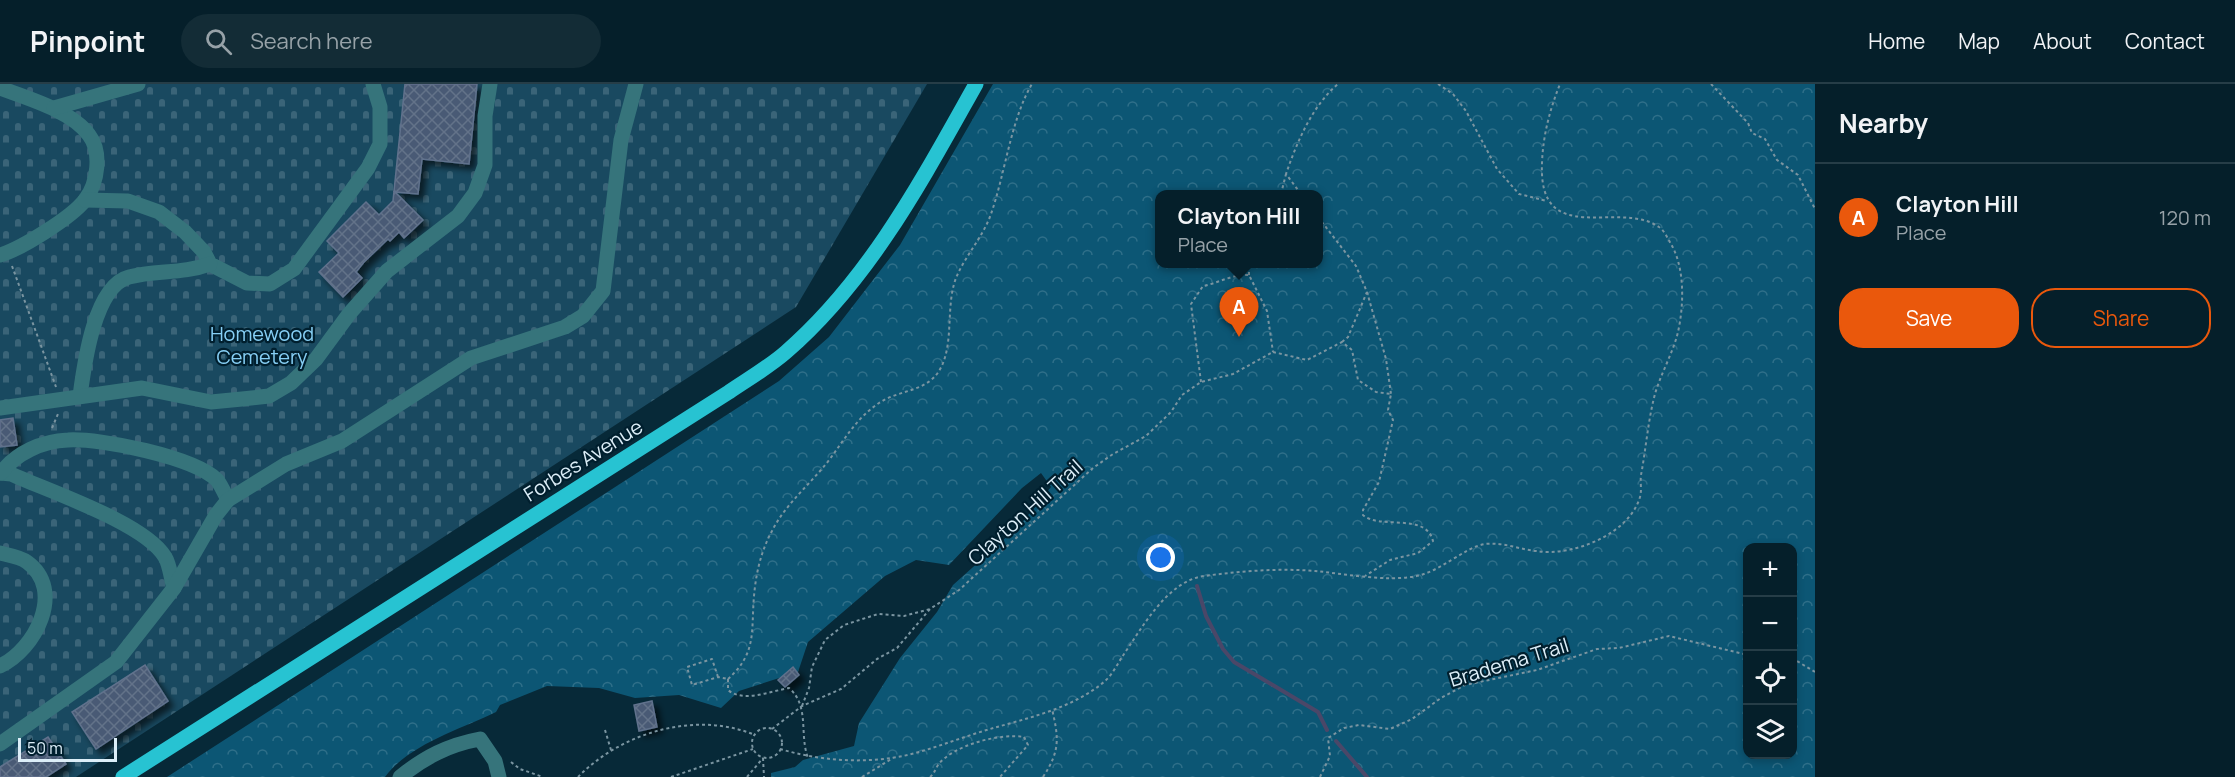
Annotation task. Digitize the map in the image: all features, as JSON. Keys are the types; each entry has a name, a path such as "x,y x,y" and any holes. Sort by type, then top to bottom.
{"main road":[{"name":"Forbes Avenue","path":"123,777 719,398 785,352 865,266 902,214 976,84"}],"lane":[{"path":"54,108 138,84"},
{"path":"85,200 128,201 159,212 185,232 204,252 210,264 246,283 270,284 294,269 363,176 380,144 380,107 373,84"},
{"path":"0,408 142,388 211,402 269,396 291,383 316,359 349,314 387,271 458,216 475,193 485,165 484,116 490,84"},
{"path":"0,744 116,662 174,588 216,515 228,500 286,464 342,441 471,358 565,327 584,316 603,291 621,140 636,84"},
{"path":"0,88 54,108 88,134 98,152 95,178 85,200 49,229 4,253"},
{"path":"0,100 11,97 34,100"},
{"path":"69,397 93,323 112,290 125,278 193,270 210,264"},
{"path":"0,473 13,458 44,445 68,440 112,444 182,460 217,480 228,500"},
{"path":"0,473 11,474 104,515 147,537 166,557 174,588"},
{"path":"0,553 27,561 42,581 45,611 30,642 0,666"},
{"path":"400,777 424,758 444,748 480,739 495,761 500,777"}],"path":[{"path":"802,706 789,688 743,697 734,695 728,690 728,679 740,668 748,655 753,639 758,567 771,531 784,510 827,462 842,438 861,417 881,401 923,386 937,374 946,358 956,278 990,218 1020,111 1032,84"},
{"path":"1282,190 1294,149 1307,124 1319,105 1338,84"},
{"path":"780,749 808,758 850,760 895,757 920,752 966,736 1018,722 1080,698 1107,680 1170,594 1198,577 1257,569 1290,569 1411,578 1450,563 1479,545 1497,543 1538,552 1588,546 1612,533 1630,513 1640,497 1655,395 1678,333 1682,300 1674,248 1660,227 1644,220 1589,218 1561,211 1547,201 1519,194 1497,169 1466,111 1453,94 1438,84"},
{"path":"1547,201 1543,187 1542,156 1550,109 1560,84"},
{"path":"1711,84 1748,123 1752,133 1765,139 1777,160 1798,175 1815,209"},
{"path":"1286,174 1297,190"},
{"path":"1323,223 1356,266 1367,292 1386,358 1391,394 1388,410 1393,420 1379,482 1363,510 1363,515 1368,519 1399,522 1425,529 1431,534 1433,541 1418,553 1390,560 1365,576"},
{"path":"4,253 69,397 44,445"},
{"path":"1249,268 1249,275 1268,311 1273,352 1307,360 1348,337 1367,292"},
{"path":"1201,382 1191,304 1194,296 1203,286 1221,283 1236,274 1249,275"},
{"path":"1342,342 1352,350 1358,380 1376,392 1391,394"},
{"name":"Clayton Hill Trail","path":"772,729 802,706 841,689 877,659 897,648 930,609 959,590 1094,468 1113,454 1146,436 1171,412 1182,395 1201,382 1233,374 1273,352"},
{"path":"808,758 804,745 802,706 809,688 813,667 825,640 844,625 878,614 904,616 930,609"},
{"name":"Bradema Trail","path":"1320,777 1330,756 1328,738 1344,728 1359,725 1390,729 1412,719 1441,698 1465,686 1537,670 1597,649 1619,648 1669,636 1743,654"},
{"path":"718,677 712,658 687,667 692,685 718,677 728,679"},
{"path":"1797,661 1815,672"},
{"path":"1043,777 1056,756 1058,735 1052,709"},
{"path":"578,777 611,750 644,735 688,726 733,728 755,735"},
{"path":"604,729 611,750"},
{"path":"747,777 764,758 772,757 780,749 781,739 772,729 763,729 755,735 753,748"},
{"path":"966,736 969,743"},
{"path":"930,777 938,765 969,743 1014,736 1024,737 1028,745 1000,777"},
{"path":"753,748 764,758 765,777"},
{"path":"670,777 753,748"},
{"path":"862,777 895,757"},
{"path":"508,758 520,770 543,777"}],"green space":[{"name":"Homewood Cemetery","path":"0,84 927,84 796,307 76,777 0,777"},
{"path":"993,84 1815,84 1815,777 771,777 771,773 795,767 803,760 854,746 859,723 900,658 937,612 953,585 1020,525 1051,487 1041,473 1022,488 949,565 916,560 885,576 808,642 798,672 739,691 721,708 679,695 635,698 599,688 547,686 500,705 496,712 421,747 395,766 385,777 167,777 779,381 829,337 900,245"}],"building":[{"path":"405,84 477,84 469,164 422,159 418,194 395,192 423,220 404,238 399,232 390,241 388,239 364,262 356,272 362,278 343,297 319,272 339,253 327,241 366,202 379,215 393,201"},
{"path":"13,418 17,445 0,447 0,420"},
{"path":"145,665 168,701 96,749 72,712"},
{"path":"793,667 799,675 785,687 778,680"},
{"path":"652,701 657,727 639,731 634,705"},
{"path":"48,737 66,764 46,777 0,777 0,767"}],"waterway":[{"path":"1197,586 1206,616 1223,649 1234,662 1318,712 1327,730"},
{"path":"1336,741 1367,777"}],"place":[{"name":"Clayton Hill","path":"1239,337"}]}
